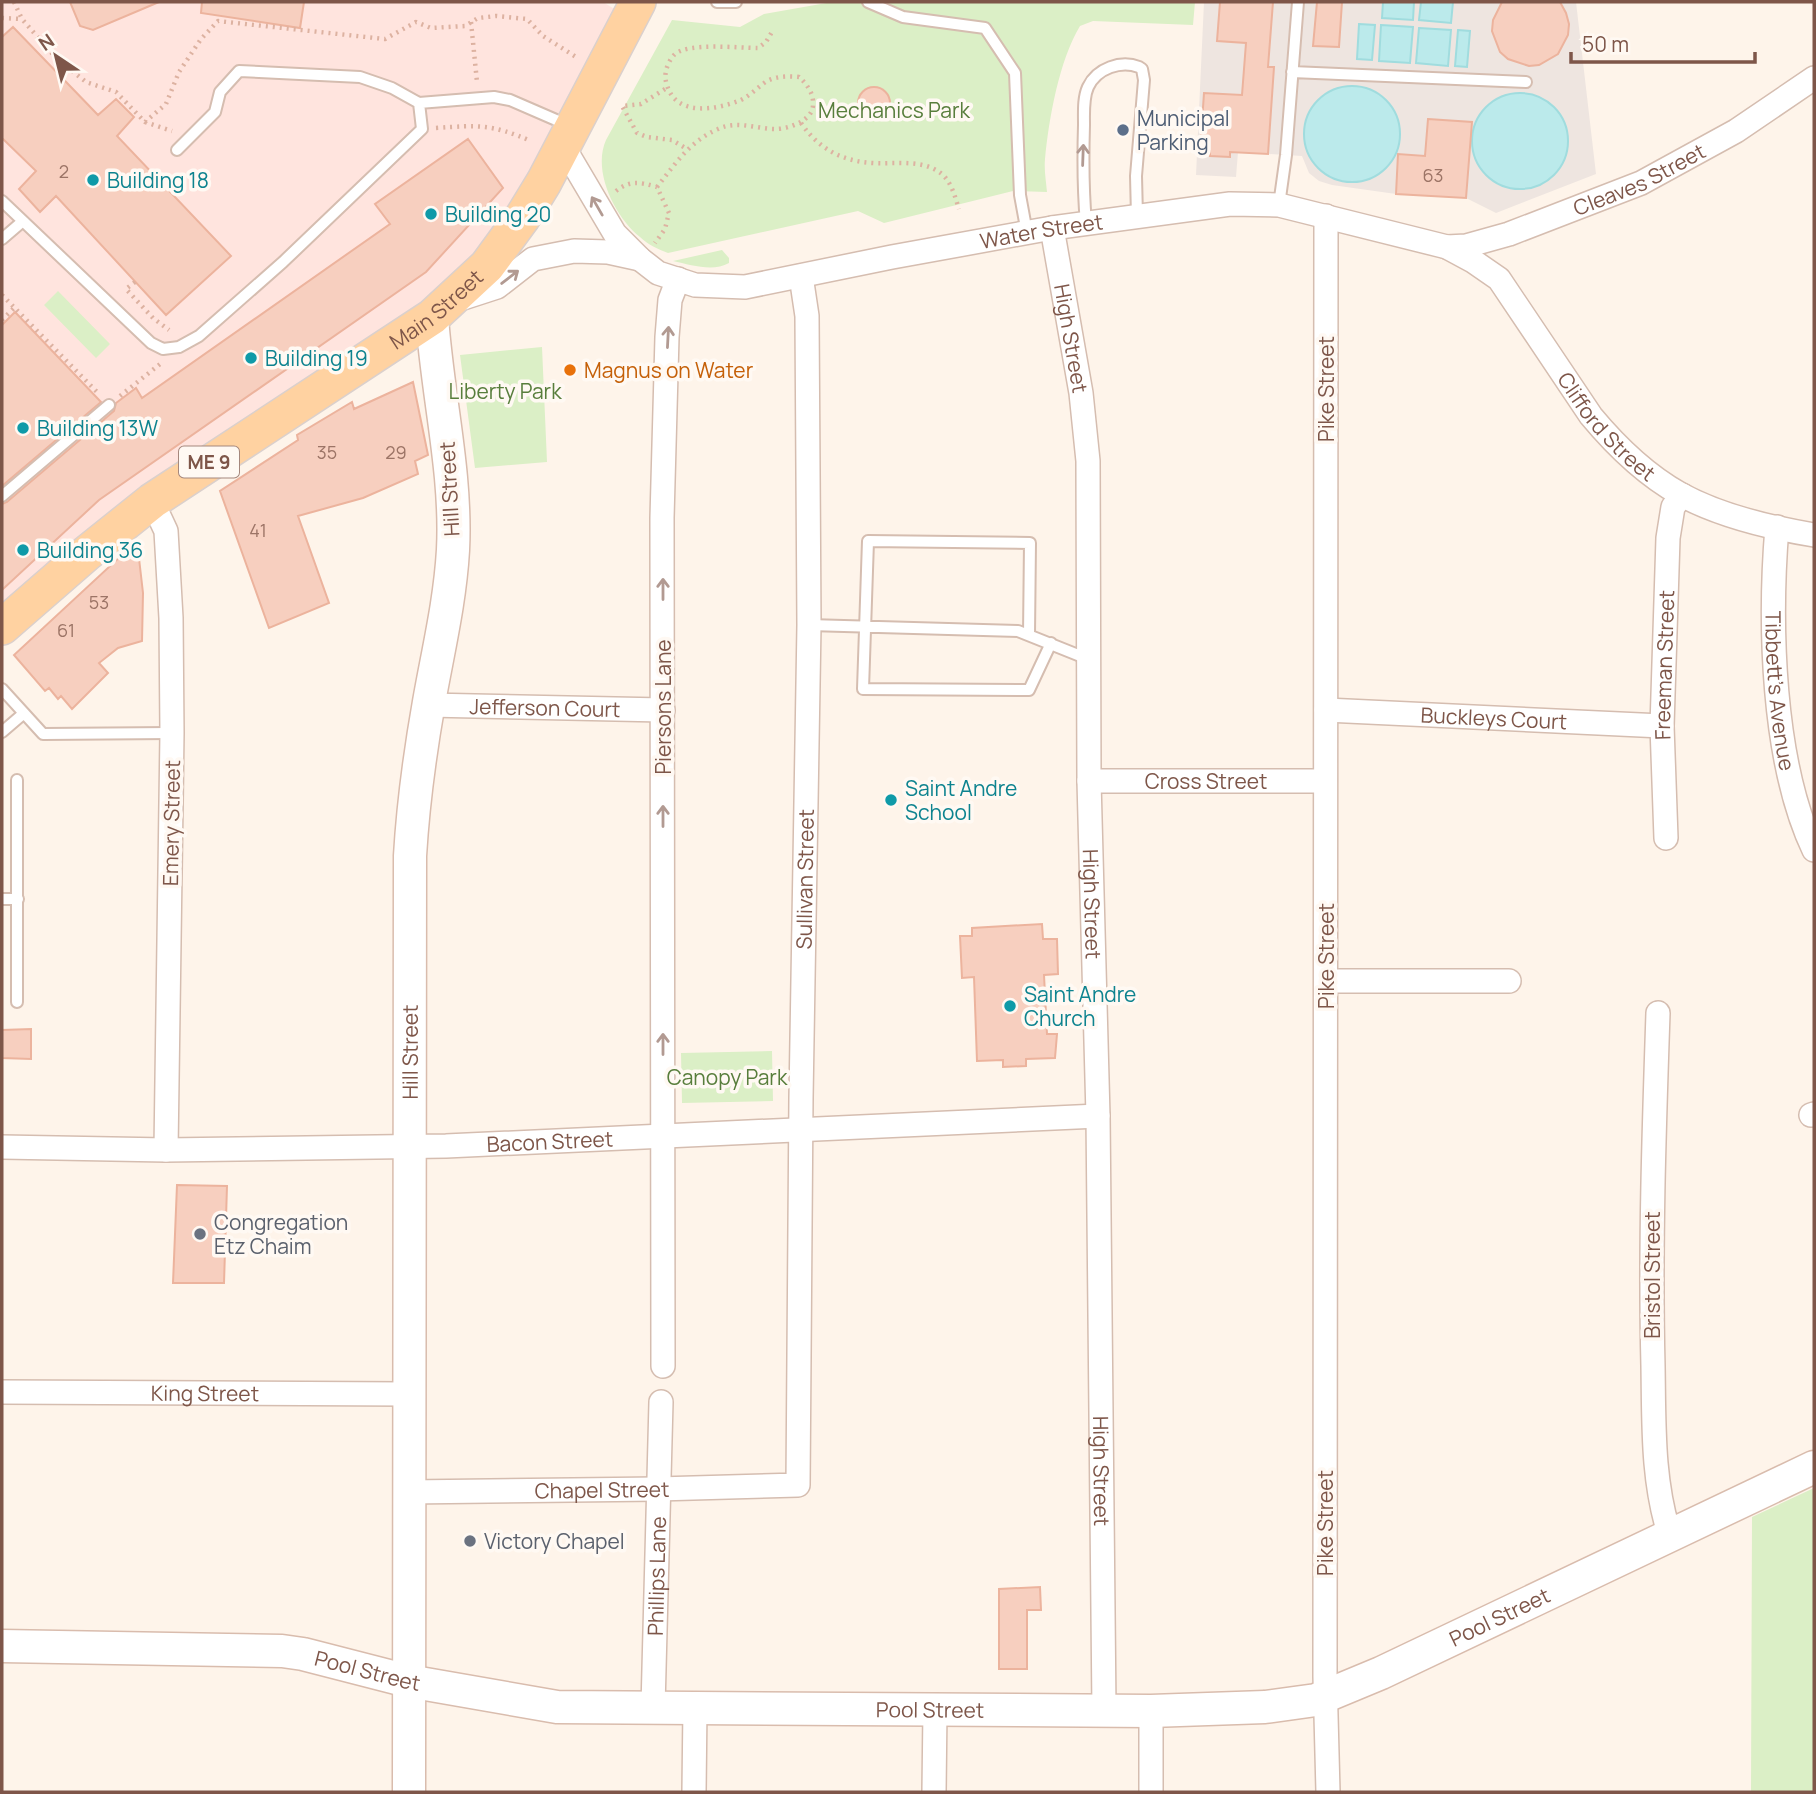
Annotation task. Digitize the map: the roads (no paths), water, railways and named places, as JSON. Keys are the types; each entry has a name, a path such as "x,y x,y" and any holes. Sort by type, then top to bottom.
{"main road":[{"name":"Main Street","path":"2,627 152,501 440,310 487,267 544,182 556,138 635,7"},
{"name":"Hill Street","path":"409,1792 410,856 428,705 447,610 453,549 440,310"},
{"name":"Pool Street","path":"2,1646 282,1651 408,1681 557,1707 1151,1711 1298,1704 1325,1697 1814,1467"}],"street":[{"name":"Cleaves Street","path":"1447,247 1466,246 1508,234 1641,183 1736,131 1814,78"},
{"path":"556,138 615,234 645,254"},
{"name":"Water Street","path":"645,254 658,273 695,285 745,288 892,257 1052,228 1212,206 1279,205 1447,247"},
{"name":"Pike Street","path":"1326,216 1325,1697 1328,1792"},
{"name":"High Street","path":"1052,228 1085,418 1088,461 1089,781 1098,1115 1104,1710"},
{"name":"Clifford Street","path":"1447,247 1499,279 1591,416 1606,435 1636,463 1682,495 1724,512 1814,536"},
{"path":"440,310 497,287 533,259 573,251 645,254"},
{"name":"Sullivan Street","path":"798,1485 809,625 807,316 801,276"},
{"name":"Piersons Lane","path":"663,1366 663,518 667,337 670,300 678,279"},
{"name":"Freeman Street","path":"1666,838 1662,726 1668,538 1673,507 1682,495"},
{"name":"Emery Street","path":"152,501 166,531 171,618 166,1150"},
{"name":"Tibbett's Avenue","path":"1777,527 1773,607 1782,731 1797,807 1814,850"},
{"name":"Jefferson Court","path":"428,705 663,710"},
{"name":"Buckleys Court","path":"1326,710 1662,726"},
{"name":"Cross Street","path":"1089,781 1325,781"},
{"path":"1326,981 1509,981"},
{"name":"Bristol Street","path":"1658,1013 1651,1230 1651,1324 1657,1482 1670,1536"},
{"name":"Bacon Street","path":"2,1147 166,1150 409,1147 1098,1115"},
{"name":"King Street","path":"2,1392 408,1394"},
{"name":"Phillips Lane","path":"653,1707 661,1402"},
{"name":"Chapel Street","path":"408,1492 798,1485"},
{"path":"694,1792 695,1707"},
{"path":"934,1792 935,1710"},
{"path":"1151,1711 1151,1792"}],"lane":[{"path":"717,2 736,2"},
{"path":"868,2 903,17 985,28 1016,73 1020,195 1027,233"},
{"path":"1279,205 1298,2"},
{"path":"1086,223 1082,181 1085,99 1092,80 1108,67 1116,65 1139,67 1144,80 1136,176 1137,216"},
{"path":"177,150 215,111 220,92 239,71 360,77 392,88 419,103 494,97 510,100 556,138"},
{"path":"1292,72 1526,82"},
{"path":"2,201 151,343 163,349 179,348 198,336 283,262 422,129 419,103"},
{"path":"2,239 23,221"},
{"path":"2,496 109,405"},
{"path":"1029,634 1030,543 868,541 863,689 1029,690 1051,643"},
{"path":"809,625 1018,631 1089,659"},
{"path":"2,689 43,734 172,733"},
{"path":"2,732 23,714"},
{"path":"17,780 17,1002"},
{"path":"2,899 18,899"}],"water":[{"path":"1383,2 1414,2 1413,20 1382,18"},
{"path":"1421,2 1453,2 1451,23 1419,20"},
{"path":"1359,24 1375,25 1372,60 1357,59"},
{"path":"1381,25 1413,27 1410,63 1379,61"},
{"path":"1419,28 1451,30 1448,66 1416,63"},
{"path":"1458,30 1470,31 1467,67 1455,66"},
{"path":"1352,86 1370,90 1386,100 1396,116 1400,134 1396,152 1386,168 1370,178 1352,182 1334,178 1318,168 1308,152 1304,134 1308,116 1318,100 1334,90"},
{"path":"1520,93 1538,97 1554,107 1564,123 1568,141 1564,159 1554,175 1538,185 1520,189 1502,185 1486,175 1476,159 1472,141 1476,123 1486,107 1502,97"}],"place":[{"name":"Municipal Parking","path":"1123,130"},
{"name":"Building 18","path":"93,180"},
{"name":"Building 20","path":"431,214"},
{"name":"Building 19","path":"251,358"},
{"name":"Magnus on Water","path":"570,370"},
{"name":"Building 13W","path":"23,428"},
{"name":"Building 36","path":"23,550"},
{"name":"Saint Andre School","path":"891,800"},
{"name":"Saint Andre Church","path":"1010,1006"},
{"name":"Congregation Etz Chaim","path":"200,1234"},
{"name":"Victory Chapel","path":"470,1541"}],"park label":[{"name":"Mechanics Park","path":"894,110"},
{"name":"Liberty Park","path":"505,391"},
{"name":"Canopy Park","path":"727,1077"}]}
